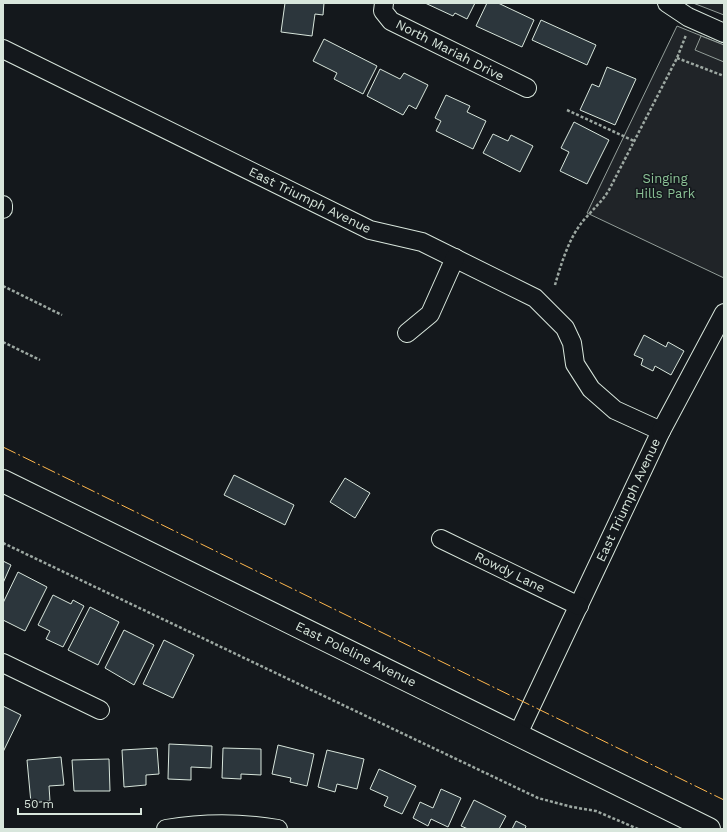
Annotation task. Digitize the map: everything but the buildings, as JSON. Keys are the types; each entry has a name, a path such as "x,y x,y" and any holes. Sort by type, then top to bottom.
{"main road":[{"name":"East Poleline Avenue","path":"3,481 709,829"}],"street":[{"name":"North Mariah Drive","path":"384,3 383,11 391,20 527,88"},
{"path":"667,3 688,18 724,33"},
{"name":"East Triumph Avenue","path":"3,49 370,230 422,242 535,298 565,328 572,343 576,364 591,390 615,410 661,431 518,734"},
{"path":"407,333 430,314 455,258"},
{"path":"661,431 724,313"},
{"name":"Rowdy Lane","path":"440,539 579,606"},
{"path":"3,662 100,710"},
{"path":"166,829 186,826 260,826 278,829"}],"path":[{"path":"555,285 558,271 579,227 600,204 677,58 686,34"},
{"path":"677,58 724,76"},
{"path":"567,110 634,141"},
{"path":"3,286 62,315"},
{"path":"3,342 40,360"},
{"path":"3,543 538,798 572,807 596,811 638,829"}],"green space":[{"path":"693,3 724,3 724,15"},
{"name":"Singing Hills Park","path":"677,26 724,45 724,278 587,213"}],"shaded area":[{"path":"701,36 724,45 724,62 695,50"}],"power":[{"path":"3,447 724,800"}]}
